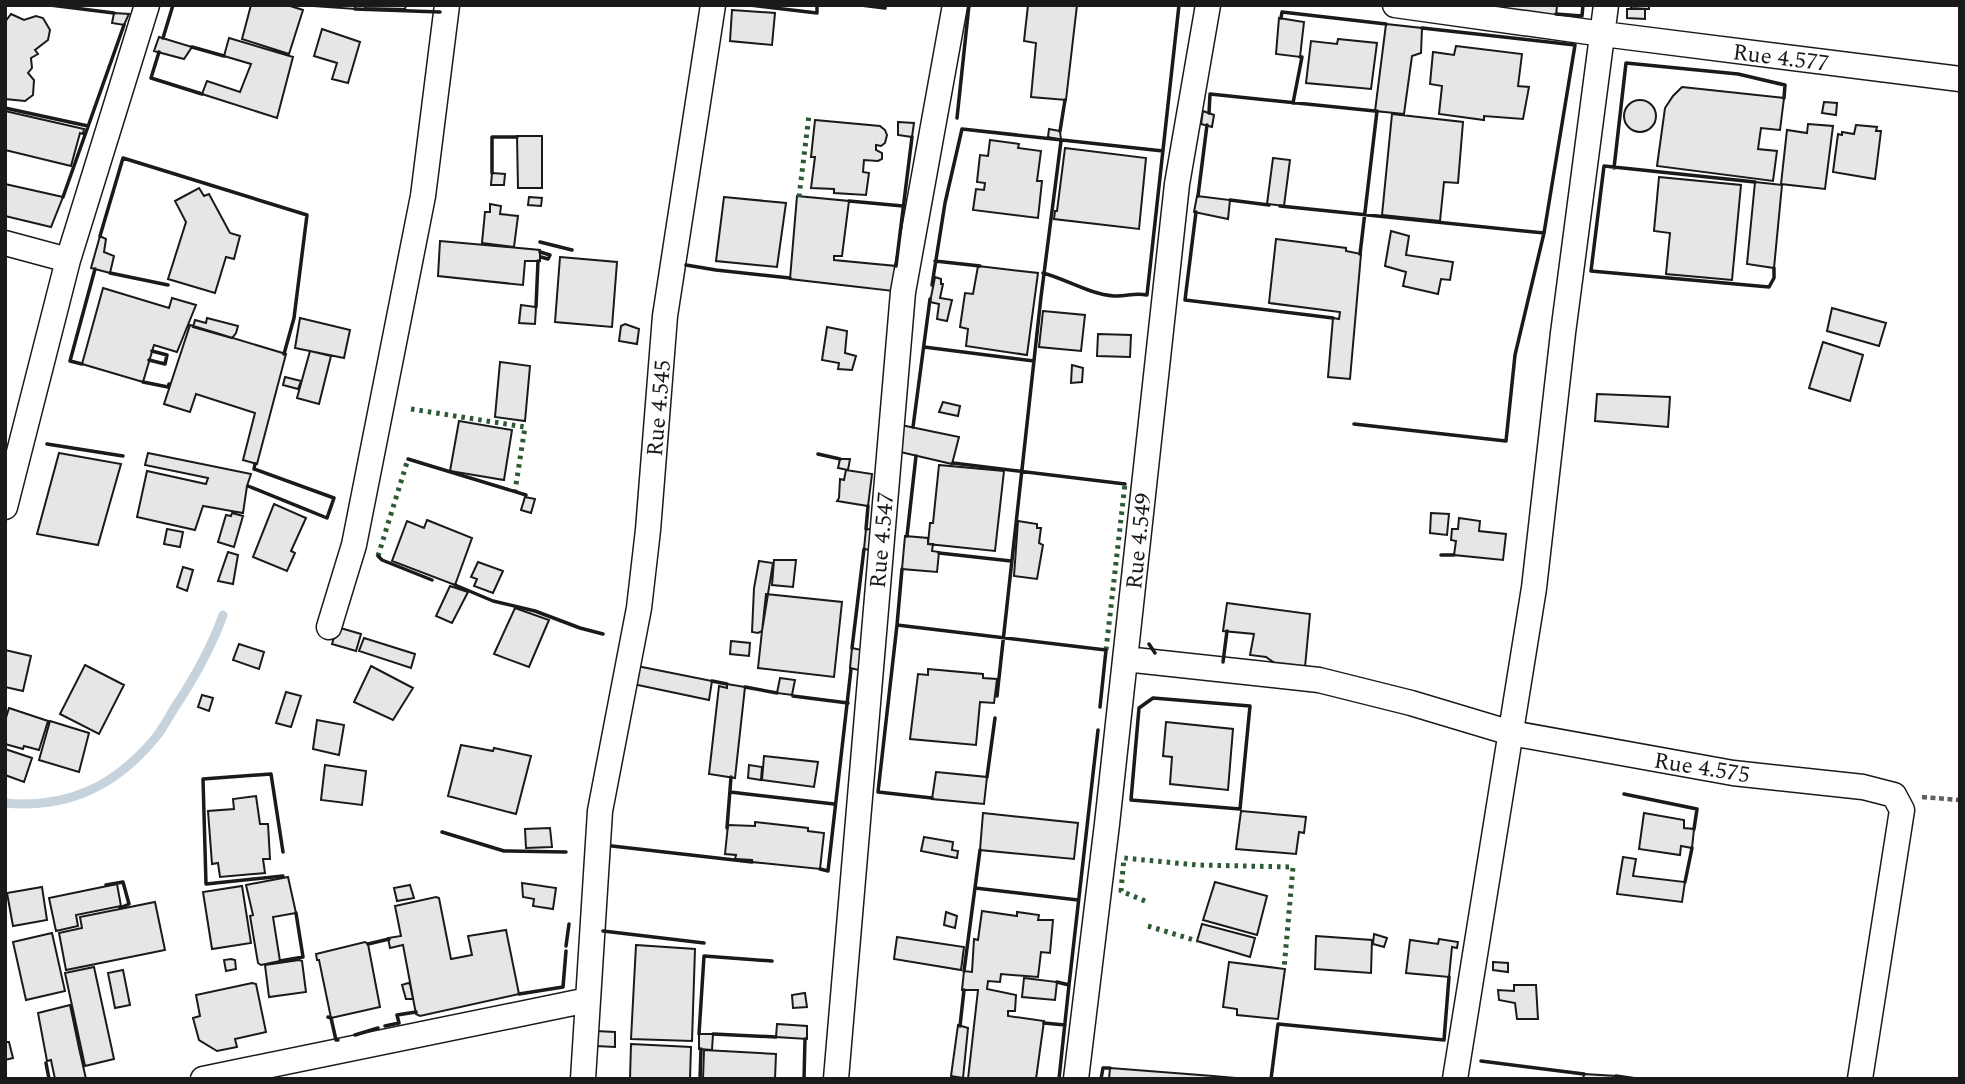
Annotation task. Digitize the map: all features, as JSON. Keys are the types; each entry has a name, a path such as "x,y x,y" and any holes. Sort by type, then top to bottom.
{"street":[{"path":"5,508 68,260 147,5"},
{"path":"329,627 354,545 423,196 447,5"},
{"name":"Rue 4.545","path":"583,1079 600,811 639,608 665,316 713,5"},
{"name":"Rue 4.547","path":"836,1079 903,292 955,5"},
{"name":"Rue 4.549","path":"1076,1079 1177,184 1208,5"},
{"name":"Rue 4.577","path":"1395,5 1960,79"},
{"path":"1455,1079 1534,588 1563,333 1606,5"},
{"path":"5,243 68,260"},
{"name":"Rue 4.575","path":"1125,659 1319,680 1411,703 1511,733 1733,773 1863,787 1894,795 1902,810 1860,1079"},
{"path":"203,1079 588,1000"}],"building":[{"path":"251,5 287,5 303,10 289,54 242,39"},
{"path":"299,5 355,5 355,9"},
{"path":"365,5 406,5 405,9 365,8"},
{"path":"1028,5 1077,5 1066,100 1031,97 1036,43 1024,41"},
{"path":"1439,5 1557,5 1556,17"},
{"path":"1631,5 1649,5 1649,9 1631,8"},
{"path":"1627,9 1645,9 1645,19 1627,18"},
{"path":"732,10 775,13 772,45 730,41"},
{"path":"114,13 129,14 124,25 112,23"},
{"path":"11,14 24,20 36,16 43,18 50,30 48,40 35,50 38,54 31,58 32,68 28,73 34,80 33,95 25,101 5,99 5,22"},
{"path":"1279,18 1304,22 1300,57 1276,54"},
{"path":"1386,24 1422,28 1421,53 1412,56 1404,114 1375,111"},
{"path":"322,29 360,42 348,83 332,79 337,63 314,56"},
{"path":"159,37 192,47 184,59 154,51"},
{"path":"229,38 293,57 277,118 202,94 207,81 240,92 251,64 224,56"},
{"path":"1338,39 1377,43 1371,89 1306,83 1311,41 1337,44"},
{"path":"1456,46 1522,54 1518,86 1529,87 1523,119 1484,116 1484,120 1439,114 1442,86 1430,84 1433,52 1454,55"},
{"path":"1682,87 1784,98 1780,130 1761,128 1758,149 1777,151 1773,181 1657,166 1665,108"},
{"path":"1640,100 1652,104 1656,116 1652,128 1640,132 1628,128 1624,116 1628,104"},
{"path":"1824,102 1837,103 1836,115 1822,113"},
{"path":"5,111 84,129 83,134 80,133 71,166 5,150"},
{"path":"1203,111 1214,115 1212,127 1201,124"},
{"path":"1392,114 1463,122 1458,183 1444,182 1440,221 1382,215"},
{"path":"815,120 880,126 885,130 885,143 876,145 876,150 882,153 882,159 864,160 863,172 869,173 866,195 811,188 815,157 811,157"},
{"path":"898,122 914,123 912,137 898,135"},
{"path":"1808,124 1833,126 1825,189 1781,184 1787,130 1807,133"},
{"path":"1856,125 1877,127 1876,131 1881,131 1875,179 1833,172 1838,134 1854,134"},
{"path":"1049,129 1060,131 1061,140 1048,137"},
{"path":"517,136 542,136 542,188 518,188"},
{"path":"990,140 1019,144 1018,148 1041,151 1037,181 1042,181 1038,218 973,210 976,189 984,190 985,183 977,182 980,155 988,156"},
{"path":"1065,148 1146,158 1139,229 1054,219"},
{"path":"1273,158 1290,160 1284,206 1267,204"},
{"path":"492,173 505,174 504,185 491,185"},
{"path":"1659,177 1741,185 1732,280 1666,274 1670,233 1654,231"},
{"path":"1755,182 1782,185 1774,268 1747,264"},
{"path":"5,184 63,197 51,227 5,216"},
{"path":"199,188 204,196 209,194 230,233 240,236 234,259 226,257 215,293 168,279 186,222 175,201"},
{"path":"797,196 849,201 842,256 834,256 834,260 896,266 893,291 790,279"},
{"path":"1197,196 1230,200 1228,219 1194,212"},
{"path":"529,197 542,198 541,206 528,205"},
{"path":"724,197 786,203 777,267 716,261"},
{"path":"490,204 501,206 500,214 518,216 514,247 482,243 485,212 490,212"},
{"path":"1391,231 1409,236 1406,255 1453,262 1450,280 1441,279 1438,294 1403,286 1406,272 1385,266"},
{"path":"100,236 106,239 104,252 114,256 110,273 91,268"},
{"path":"1276,239 1346,248 1346,251 1361,254 1350,379 1328,377 1333,318 1339,319 1340,312 1269,303"},
{"path":"440,241 540,250 540,261 525,261 523,285 438,276"},
{"path":"560,257 617,262 612,327 555,322"},
{"path":"978,266 1038,273 1027,355 966,346 968,329 960,327 965,293 973,294"},
{"path":"935,277 941,279 943,284 940,298 952,300 947,321 937,319 939,304 930,302"},
{"path":"103,288 169,308 172,298 196,305 177,352 154,345 143,382 82,364"},
{"path":"521,305 536,307 535,324 519,323"},
{"path":"1832,308 1886,323 1879,346 1827,331"},
{"path":"1043,311 1085,315 1081,351 1039,347"},
{"path":"207,318 238,326 236,333 232,338 193,327 195,320 206,323"},
{"path":"300,318 350,330 344,358 295,348"},
{"path":"625,324 639,329 637,344 619,341 621,326"},
{"path":"190,325 286,354 257,464 243,460 255,413 196,394 190,412 164,404"},
{"path":"827,327 847,331 845,353 856,356 852,370 838,369 839,363 822,360"},
{"path":"1098,334 1131,335 1130,357 1097,356"},
{"path":"1823,342 1863,355 1850,401 1809,388"},
{"path":"310,351 331,356 319,404 297,398"},
{"path":"500,362 530,366 525,421 495,417"},
{"path":"1072,365 1083,368 1082,382 1071,383"},
{"path":"285,377 301,381 298,389 283,385"},
{"path":"1597,394 1670,397 1668,427 1595,421"},
{"path":"943,402 960,406 958,416 939,412"},
{"path":"459,421 512,430 504,480 450,471"},
{"path":"901,425 959,437 952,464 896,451"},
{"path":"59,453 121,464 98,545 37,534"},
{"path":"148,453 251,474 243,513 203,506 195,530 137,517 147,471 206,484 208,478 145,465"},
{"path":"840,459 850,459 848,470 838,468"},
{"path":"939,465 1004,471 995,551 928,544"},
{"path":"846,470 872,474 868,506 837,501 840,479 844,480"},
{"path":"525,497 535,499 531,513 521,510"},
{"path":"274,504 306,518 291,551 295,553 287,571 253,557"},
{"path":"232,513 243,516 234,547 218,542 226,515 231,516"},
{"path":"1431,513 1449,514 1447,535 1430,533"},
{"path":"1459,518 1480,521 1479,531 1506,534 1503,560 1454,555 1456,541 1451,540 1452,529 1458,529"},
{"path":"427,520 472,538 455,585 392,561 407,521 424,528"},
{"path":"1018,521 1037,524 1037,528 1041,528 1039,543 1043,545 1037,579 1014,576"},
{"path":"167,529 183,532 180,547 164,544"},
{"path":"866,529 879,530 877,551 864,549"},
{"path":"905,536 928,538 928,544 933,544 932,551 939,552 937,572 902,569"},
{"path":"228,552 238,555 233,584 218,581"},
{"path":"774,560 796,560 793,587 772,585"},
{"path":"759,561 773,563 762,631 758,633 752,632 754,588"},
{"path":"478,562 503,571 493,593 474,586 477,579 471,577"},
{"path":"183,567 193,570 187,591 177,587"},
{"path":"450,586 468,592 452,623 436,616"},
{"path":"766,594 842,602 834,677 758,668"},
{"path":"1227,603 1310,614 1305,667 1276,664 1266,657 1250,655 1254,634 1223,631"},
{"path":"515,608 549,620 529,667 494,654"},
{"path":"337,627 361,634 356,651 332,644"},
{"path":"364,638 415,654 411,668 359,651"},
{"path":"731,641 750,643 749,656 730,654"},
{"path":"239,644 264,652 259,669 233,660"},
{"path":"852,648 866,651 863,671 850,668"},
{"path":"5,650 31,656 23,691 5,687"},
{"path":"85,665 124,685 99,734 60,714"},
{"path":"371,666 413,688 393,720 354,702"},
{"path":"637,666 712,681 709,700 633,684"},
{"path":"928,669 983,674 983,678 997,679 994,703 980,702 976,745 910,739 918,674 928,675"},
{"path":"780,678 795,680 792,695 777,693"},
{"path":"727,684 745,687 735,778 709,774 719,686 727,688"},
{"path":"286,692 301,696 291,727 276,723"},
{"path":"202,695 213,698 209,711 198,707"},
{"path":"9,708 48,721 39,750 5,744 5,721"},
{"path":"317,720 344,725 339,755 313,749"},
{"path":"50,721 89,733 79,772 39,760"},
{"path":"1166,722 1233,729 1228,790 1170,784 1172,757 1163,756"},
{"path":"461,745 493,751 494,748 531,756 516,814 448,796"},
{"path":"5,749 32,758 24,782 5,775"},
{"path":"764,756 818,762 814,787 762,780"},
{"path":"325,765 366,771 362,805 321,800"},
{"path":"749,765 762,767 761,780 748,778"},
{"path":"936,772 987,777 984,804 932,799"},
{"path":"256,796 260,824 268,824 270,859 263,859 265,873 220,877 218,863 212,864 208,811 234,809 233,799"},
{"path":"1241,811 1306,817 1304,833 1299,832 1296,854 1236,849"},
{"path":"983,813 1078,823 1074,859 980,850"},
{"path":"1644,813 1684,820 1684,828 1694,829 1692,848 1681,846 1680,855 1639,849"},
{"path":"755,822 808,828 808,831 824,833 820,869 752,862 735,859 736,855 725,854 728,825 755,826"},
{"path":"550,828 552,847 526,848 525,829"},
{"path":"924,837 953,842 952,850 958,851 957,858 921,851"},
{"path":"1623,857 1636,859 1633,876 1685,882 1682,902 1617,894"},
{"path":"288,877 296,913 273,917 280,961 261,965 258,963 250,916 253,915 246,885"},
{"path":"1215,882 1267,896 1257,935 1203,920"},
{"path":"522,883 556,888 553,909 533,906 534,899 523,897"},
{"path":"117,884 121,906 76,915 78,926 56,931 49,898"},
{"path":"410,885 414,898 397,901 394,888"},
{"path":"242,886 251,943 212,949 203,892"},
{"path":"42,887 47,920 13,926 7,893"},
{"path":"439,898 451,959 472,955 468,936 506,930 519,994 420,1016 416,1014 403,945 390,948 388,938 401,936 395,906"},
{"path":"155,902 165,950 66,970 59,933 82,928 80,917"},
{"path":"982,911 1017,916 1017,912 1039,915 1038,920 1053,920 1050,953 1041,952 1038,977 1001,974 1000,982 988,981 987,989 1016,995 1015,1011 1008,1011 1008,1016 1044,1021 1036,1079 968,1079 978,990 962,990 964,971 972,972 974,939 978,940"},
{"path":"946,912 957,916 955,928 944,925"},
{"path":"1202,924 1255,938 1250,957 1197,941"},
{"path":"52,933 65,991 26,1000 13,942"},
{"path":"1374,934 1387,938 1384,947 1373,944"},
{"path":"1316,936 1372,940 1371,973 1315,969"},
{"path":"897,937 964,947 961,970 894,959"},
{"path":"1439,939 1458,942 1457,948 1452,947 1449,977 1406,973 1410,940 1438,944"},
{"path":"365,942 368,944 380,1007 331,1018 316,954"},
{"path":"636,945 695,949 692,1041 631,1039"},
{"path":"224,960 235,960 236,969 226,971"},
{"path":"302,961 306,992 269,997 265,965"},
{"path":"1229,962 1285,969 1278,1019 1237,1015 1237,1009 1223,1007"},
{"path":"1493,962 1508,963 1508,972 1493,970"},
{"path":"94,967 114,1059 85,1066 65,973"},
{"path":"123,970 130,1005 115,1008 108,973"},
{"path":"1024,978 1057,982 1055,1000 1022,997"},
{"path":"408,983 413,999 406,999 402,985"},
{"path":"256,984 266,1032 235,1039 237,1047 217,1051 199,1040 193,1018 200,1016 196,995"},
{"path":"1514,985 1536,985 1538,1019 1517,1019 1515,1003 1499,1000 1498,990 1514,991"},
{"path":"805,993 807,1007 793,1008 792,995"},
{"path":"70,1005 86,1079 55,1079 51,1060 47,1061 38,1013"},
{"path":"777,1024 807,1026 807,1039 776,1037"},
{"path":"958,1025 968,1028 963,1078 951,1076"},
{"path":"596,1031 615,1032 615,1047 596,1046"},
{"path":"699,1034 713,1034 712,1050 699,1049"},
{"path":"5,1042 9,1042 13,1058 5,1060"},
{"path":"631,1044 691,1047 690,1079 630,1079"},
{"path":"704,1050 776,1054 775,1079 703,1079"},
{"path":"1110,1068 1213,1076 1247,1079 1109,1079"},
{"path":"1584,1074 1616,1076 1615,1079 1583,1079"}],"waterway":[{"path":"5,803 28,804 70,798 89,791 124,769 141,754 162,728 204,659 223,615"}],"hedge":[{"path":"799,197 809,115"},
{"path":"411,409 525,427 515,491"},
{"path":"378,556 408,459"},
{"path":"1106,650 1125,484"},
{"path":"1145,901 1121,891 1124,858 1197,865 1293,867 1284,969"},
{"path":"1148,926 1197,941"}],"wall":[{"path":"50,5 114,13"},
{"path":"163,38 173,5"},
{"path":"750,5 817,13 817,5"},
{"path":"861,5 885,8 885,5"},
{"path":"957,118 969,5"},
{"path":"1043,273 1105,295 1147,295 1179,5"},
{"path":"1556,14 1582,16 1583,5"},
{"path":"355,9 440,12"},
{"path":"1281,18 1282,12 1386,24"},
{"path":"63,197 124,25"},
{"path":"1354,424 1506,441 1515,355 1544,233 1575,45 1422,28"},
{"path":"192,47 224,56"},
{"path":"159,52 151,78 202,94"},
{"path":"1293,103 1300,57"},
{"path":"1614,168 1626,63 1738,74 1785,85 1784,98"},
{"path":"1209,113 1210,94 1375,111"},
{"path":"1060,131 1065,100"},
{"path":"5,108 88,126"},
{"path":"1360,254 1377,111"},
{"path":"1198,196 1207,125"},
{"path":"932,285 945,203 962,129 1163,151"},
{"path":"492,173 492,137 517,137"},
{"path":"896,266 912,137"},
{"path":"997,696 1061,141"},
{"path":"100,236 123,158 307,215 294,318 284,354"},
{"path":"1755,182 1604,166 1591,271 1769,287 1774,278 1774,268"},
{"path":"1230,200 1269,205"},
{"path":"849,201 903,206"},
{"path":"1280,206 1544,233"},
{"path":"1196,212 1185,300 1333,318"},
{"path":"540,242 572,250"},
{"path":"540,252 550,255 548,259 541,257"},
{"path":"536,307 538,261"},
{"path":"935,261 980,266"},
{"path":"686,265 790,278"},
{"path":"82,364 70,361 95,269"},
{"path":"110,273 168,285"},
{"path":"913,427 930,299"},
{"path":"924,347 1034,361"},
{"path":"149,360 165,364 167,355 152,351"},
{"path":"143,382 168,387 169,384"},
{"path":"47,444 123,456"},
{"path":"818,454 840,459"},
{"path":"907,536 916,456"},
{"path":"408,459 526,495"},
{"path":"953,463 1125,484"},
{"path":"248,486 327,518 334,498 254,469 255,464"},
{"path":"866,529 868,506"},
{"path":"852,648 864,549"},
{"path":"939,553 1011,561"},
{"path":"1441,555 1454,555"},
{"path":"378,556 432,580"},
{"path":"897,625 902,569"},
{"path":"455,585 493,601 535,611 603,634"},
{"path":"932,798 878,792 897,625 1106,650 1100,707"},
{"path":"1223,662 1227,631"},
{"path":"1149,644 1155,653"},
{"path":"820,869 828,871 851,669"},
{"path":"712,681 727,684"},
{"path":"745,687 777,693"},
{"path":"793,696 848,703"},
{"path":"1153,698 1250,706 1240,809 1131,800 1139,708 1153,698"},
{"path":"987,777 995,718"},
{"path":"1069,985 1098,730"},
{"path":"283,852 271,774 203,779 206,884 283,876"},
{"path":"727,828 731,777"},
{"path":"730,792 834,804"},
{"path":"1624,794 1697,809 1694,829"},
{"path":"442,832 504,851 566,852"},
{"path":"612,846 752,862"},
{"path":"1685,882 1692,848"},
{"path":"964,971 980,850"},
{"path":"106,885 123,882 129,904 120,908"},
{"path":"975,888 1078,900"},
{"path":"280,961 303,957 296,913"},
{"path":"566,946 569,924"},
{"path":"603,931 704,943"},
{"path":"368,944 389,939"},
{"path":"519,994 563,987 566,951"},
{"path":"699,1034 704,956 772,961"},
{"path":"1271,1079 1278,1024 1444,1040 1449,977"},
{"path":"1057,982 1069,985 1059,1079"},
{"path":"960,1026 964,990"},
{"path":"385,1026 399,1023 397,1015 416,1012"},
{"path":"328,1017 331,1018 338,1040"},
{"path":"1044,1023 1065,1025"},
{"path":"355,1035 378,1028"},
{"path":"713,1034 776,1037"},
{"path":"804,1079 805,1039"},
{"path":"700,1079 701,1049"},
{"path":"1481,1061 1584,1074"},
{"path":"46,1063 49,1079"},
{"path":"1101,1079 1103,1068 1110,1068"},
{"path":"1616,1076 1636,1079"}]}
